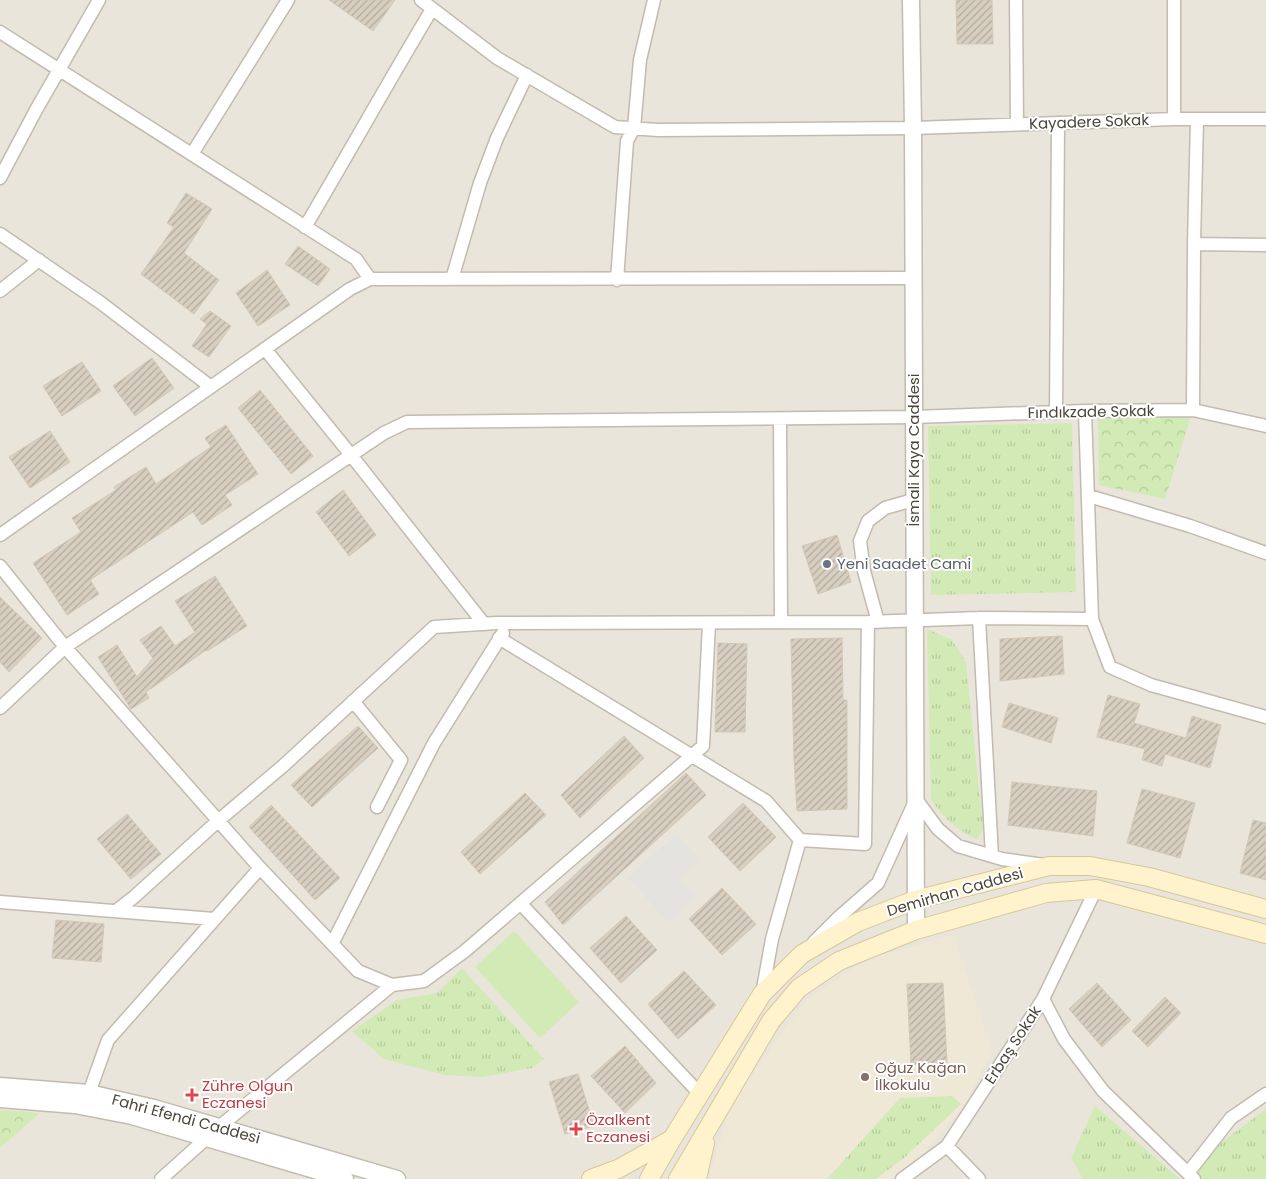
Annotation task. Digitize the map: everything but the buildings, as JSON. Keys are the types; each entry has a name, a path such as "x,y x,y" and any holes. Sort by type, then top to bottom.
{"main road":[{"name":"Demirhan Caddesi","path":"650,1179 672,1139 762,994 802,954 858,922 915,900 1049,866 1090,866 1149,877 1266,909"},
{"name":"Demirhan Caddesi","path":"678,1179 770,1021 799,988 839,961 916,930 1046,893 1096,889 1266,934"},
{"path":"697,1179 709,1126"},
{"path":"591,1179 618,1169 672,1139"}],"street":[{"path":"192,154 288,0"},
{"name":"Kayadere Sokak","path":"421,0 497,58 615,127 658,130 913,128 1174,119 1266,119"},
{"path":"616,280 627,141 634,128 640,60 654,0"},
{"name":"İsmali Kaya Caddesi","path":"910,0 913,128 916,930"},
{"path":"1016,0 1017,124"},
{"path":"1174,0 1174,119"},
{"path":"0,178 97,2"},
{"path":"305,227 432,9"},
{"path":"0,32 356,258 370,279"},
{"path":"452,279 480,183 497,138 527,75"},
{"path":"1193,410 1197,119"},
{"path":"1056,413 1058,123"},
{"path":"0,234 100,303 211,387"},
{"path":"1194,244 1266,245"},
{"path":"0,291 39,260"},
{"path":"0,535 350,289 370,279 913,278"},
{"path":"264,349 351,455 484,624"},
{"name":"Fındıkzade Sokak","path":"0,708 65,647 384,433 407,422 914,417 1085,411 1193,410 1266,426"},
{"path":"1085,411 1092,619 1110,667 1151,685 1266,717"},
{"path":"780,419 781,622"},
{"path":"1089,496 1190,526 1266,553"},
{"path":"499,638 766,801 800,840 865,844 873,622 860,541 868,521 885,508 913,500"},
{"path":"0,566 65,647 260,868 358,971 392,985 424,981 465,951 703,746 709,623"},
{"path":"116,911 282,766 434,627 509,623 873,622 978,618 1092,619"},
{"path":"978,618 992,856"},
{"path":"332,944 434,743 509,623"},
{"path":"353,701 401,760 377,807"},
{"path":"802,954 838,918 878,883 916,799 938,829 958,846 992,856 1049,866"},
{"path":"762,994 772,939 800,840"},
{"path":"89,1093 108,1040 260,868"},
{"name":"Erbaş Sokak","path":"902,1179 947,1146 1043,999 1096,889"},
{"path":"0,902 214,919"},
{"path":"520,904 700,1094"},
{"path":"161,1179 213,1133 392,985"},
{"path":"1043,999 1064,1039 1103,1091 1191,1176 1231,1118 1266,1094"},
{"name":"Fahri Efendi Caddesi","path":"0,1086 89,1093 154,1108 213,1133 345,1179"},
{"name":"Fahri Efendi Caddesi","path":"0,1099 75,1105 132,1116 213,1133 391,1178"},
{"path":"947,1146 979,1179"}],"shaded area":[{"path":"0,0 1266,0 1266,1179 0,1179"},
{"path":"676,834 700,858 680,879 695,896 669,922 628,878"},
{"name":"Oğuz Kağan İlkokulu","path":"953,935 992,1051 963,1108 919,1157 890,1179 710,1179 709,1176 732,1103 806,1000 868,959"}],"green space":[{"path":"1098,413 1191,416 1165,499 1099,485"},
{"path":"1072,423 1076,592 931,595 928,426"},
{"path":"927,629 952,640 966,662 983,829 977,840 951,823 931,800"},
{"path":"514,931 579,1002 540,1038 475,967"},
{"path":"462,968 544,1059 532,1068 482,1077 445,1075 384,1059 352,1031 397,1000 437,993"},
{"path":"952,1096 961,1104 905,1157 876,1179 827,1179 900,1098"},
{"path":"1095,1106 1180,1179 1083,1179 1071,1158"},
{"path":"1266,1109 1266,1179 1188,1179 1218,1145"},
{"path":"0,1110 40,1113 0,1148"}],"place":[{"name":"Yeni Saadet Cami","path":"827,564"},
{"name":"Oğuz Kağan İlkokulu","path":"865,1077"},
{"name":"Zühre Olgun Eczanesi","path":"192,1095"},
{"name":"Özalkent Eczanesi","path":"576,1129"}]}
